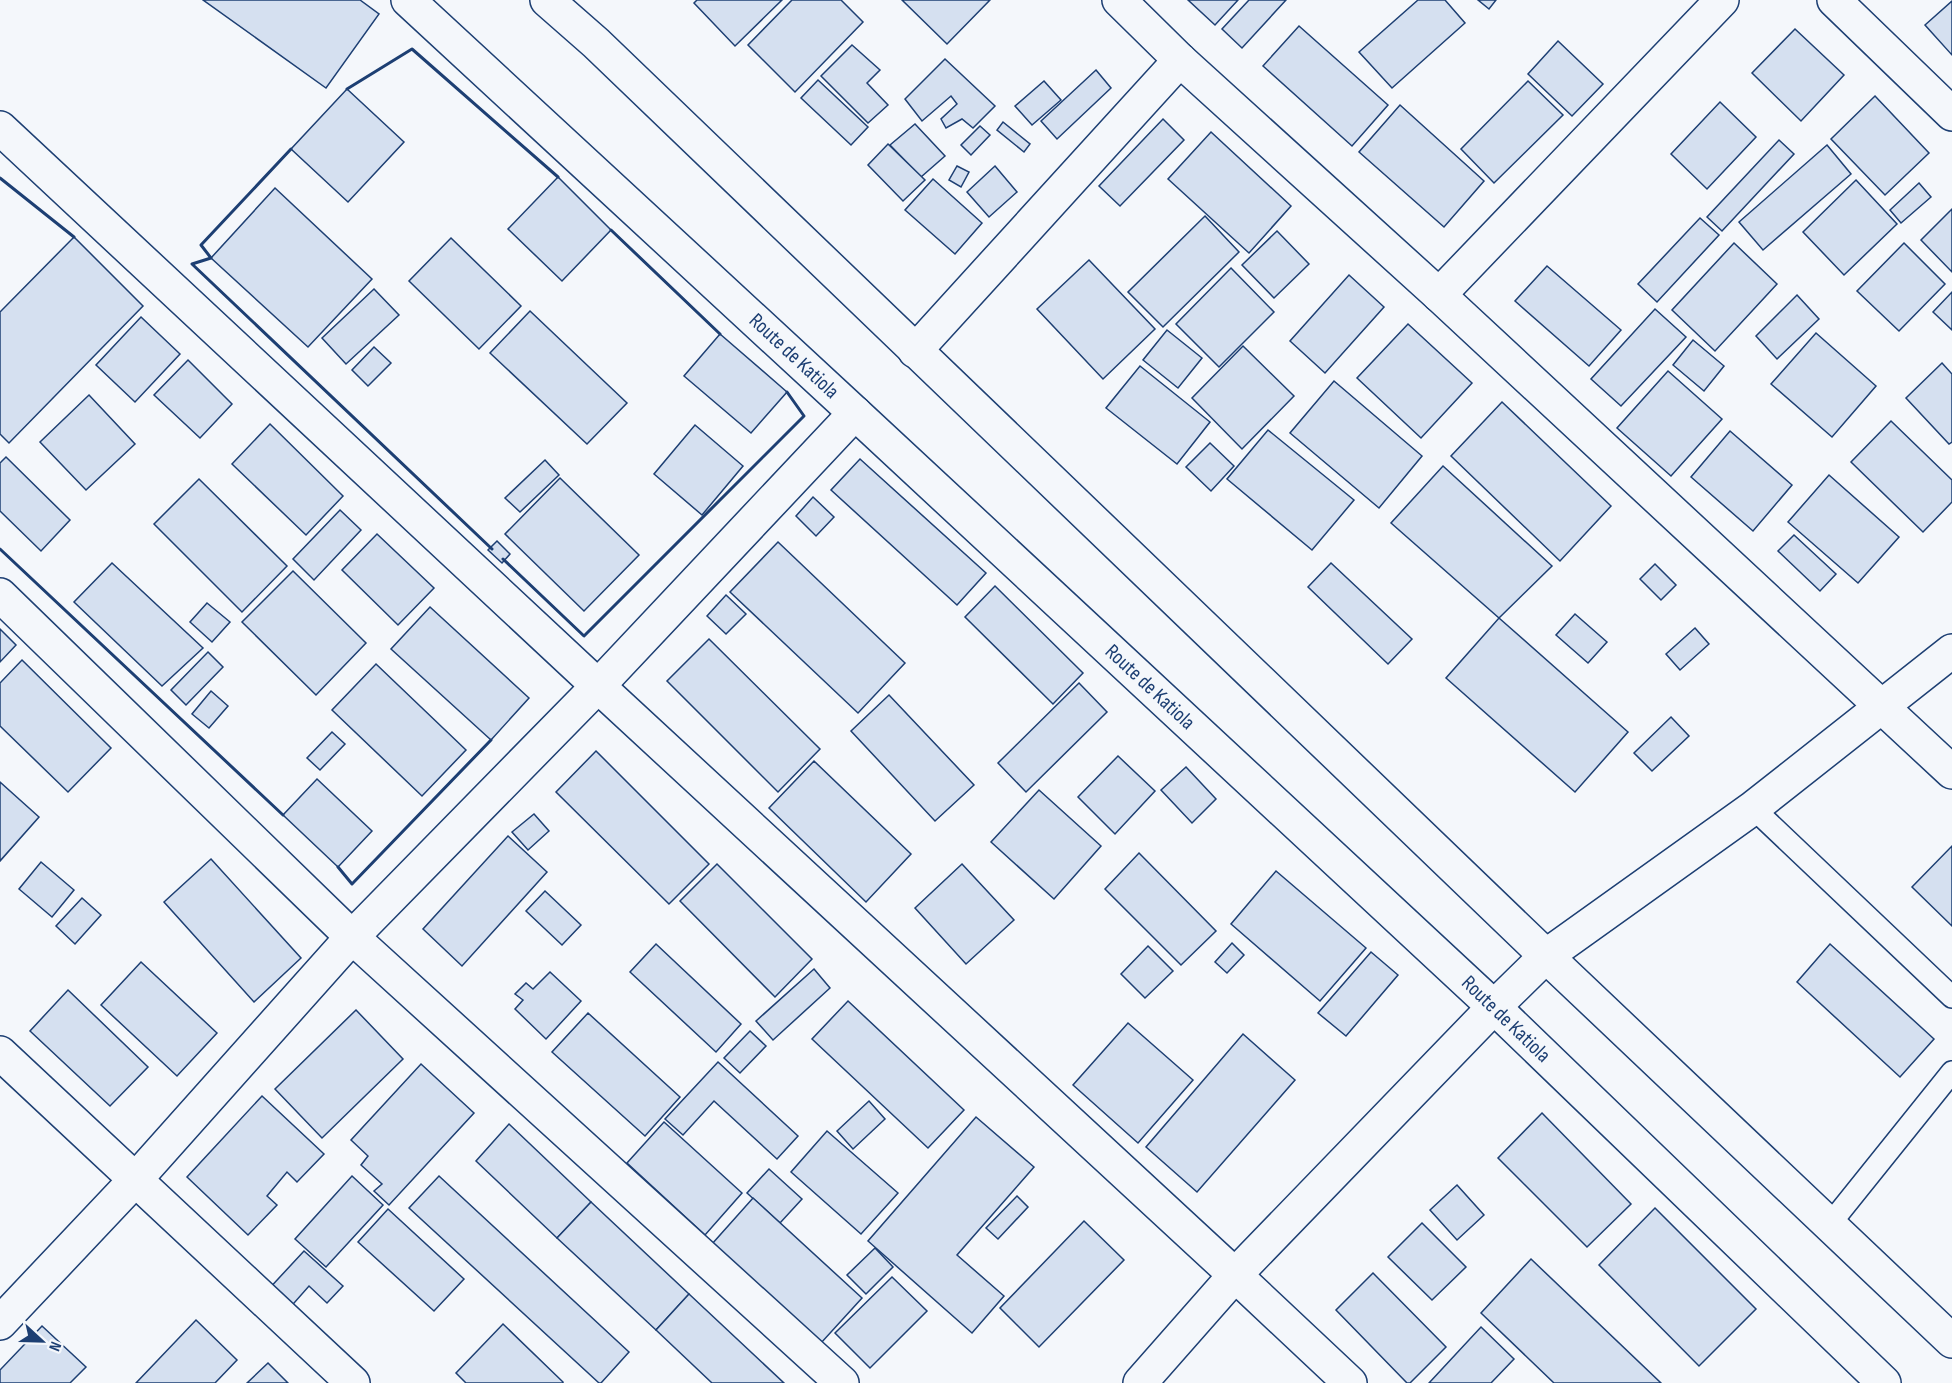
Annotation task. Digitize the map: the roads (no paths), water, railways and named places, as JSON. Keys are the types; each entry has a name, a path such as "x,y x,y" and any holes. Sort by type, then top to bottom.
{"main road":[{"name":"Route de Katiola","path":"408,0 1494,1007 1884,1383"},
{"path":"548,0 605,51 1546,956 1952,1341"},
{"path":"1119,0 1180,60 1439,295 1952,772"},
{"path":"1439,295 1722,0"},
{"path":"1834,0 1952,114"},
{"path":"915,351 1180,60"},
{"path":"0,128 1350,1383"},
{"path":"0,1323 136,1179 352,937 598,686 855,413"},
{"path":"0,595 352,937 842,1383"},
{"path":"1140,1383 1235,1275 1546,956 1753,808 1952,651"},
{"path":"0,1053 353,1383"}],"lane":[{"path":"1753,808 1952,997"},
{"path":"1830,1224 1952,1072"}]}
